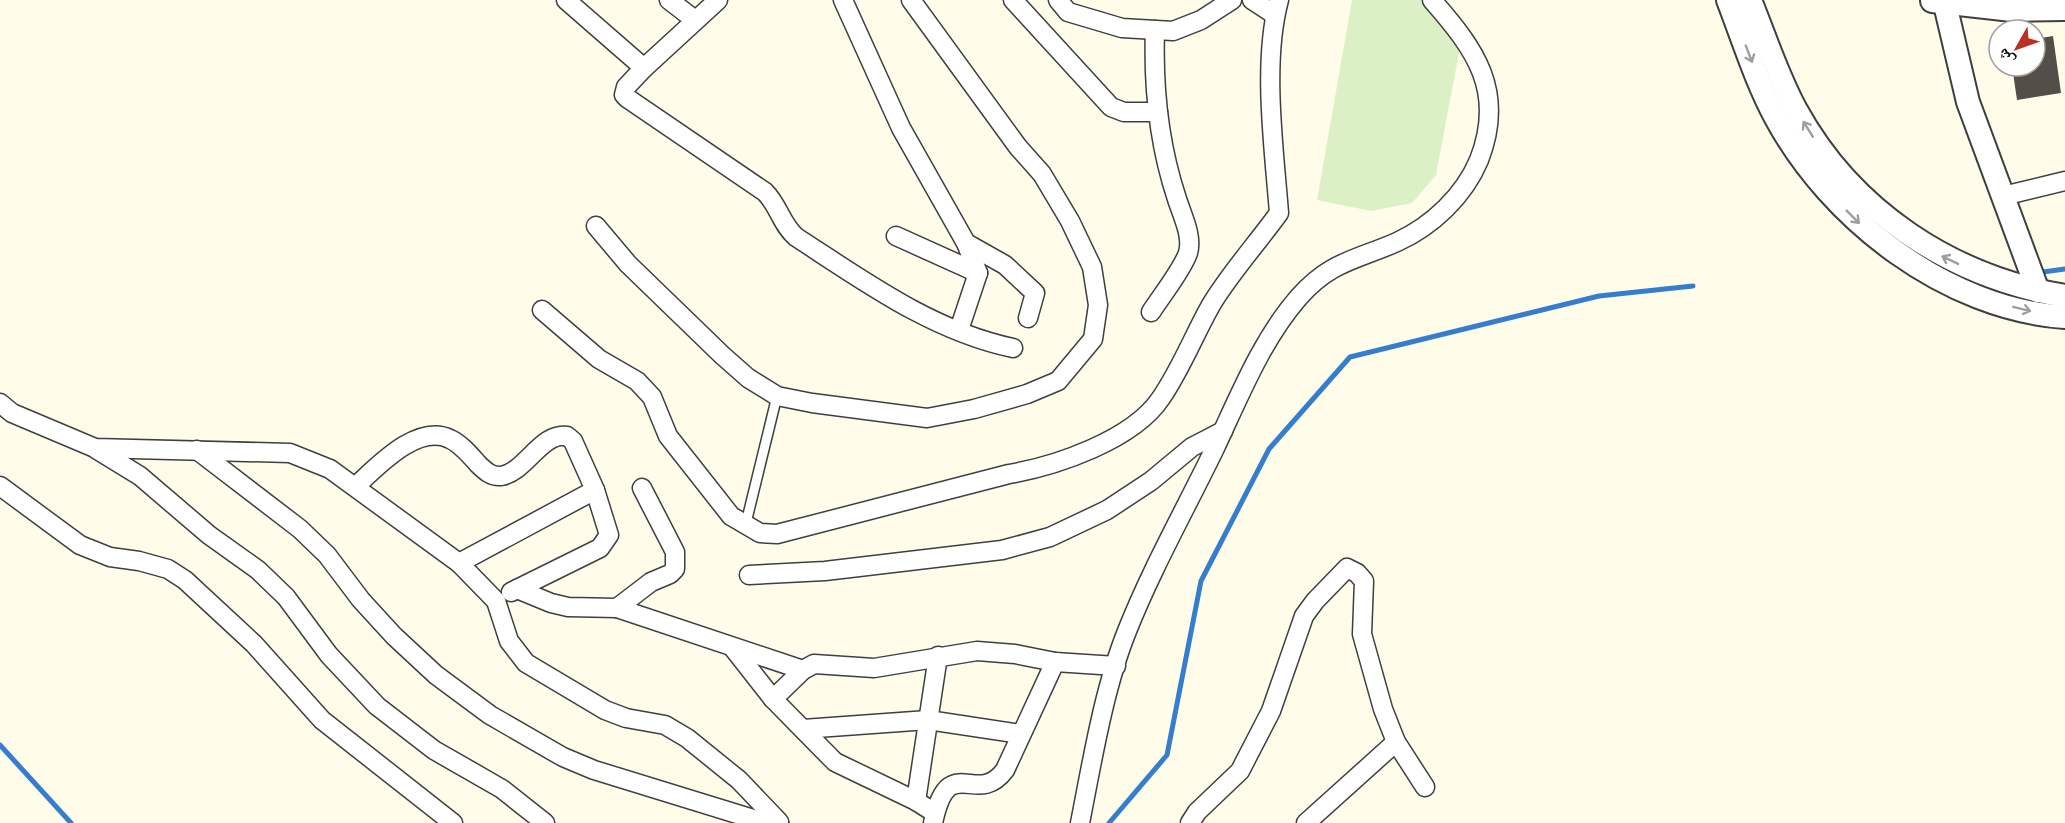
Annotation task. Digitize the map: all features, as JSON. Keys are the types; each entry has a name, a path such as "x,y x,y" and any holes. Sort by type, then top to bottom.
{"street":[{"path":"566,0 644,68"},
{"path":"669,0 694,20"},
{"path":"718,0 644,68 626,87 624,95 765,192 780,211 786,228 796,237 907,308 959,330 1013,348"},
{"path":"843,0 901,128 966,243 978,273 959,330"},
{"path":"596,226 628,264 722,355 748,378 777,396 812,403 927,418 974,409 1027,394 1058,381 1093,339 1098,305 1092,267 1070,221 1041,174 1018,147 911,0"},
{"path":"1013,0 1111,107 1124,112 1158,112"},
{"path":"1058,0 1068,12 1122,28 1173,31 1201,20 1232,0"},
{"path":"542,310 599,359 637,381 652,397 668,436 716,501 745,527 760,533 777,534 1009,474 1039,469 1076,456 1140,421 1161,399 1212,303 1279,213 1272,111 1277,8 1252,0"},
{"path":"1080,823 1116,666 1127,631 1249,376 1298,298 1332,268 1362,253 1395,243 1425,226 1450,204 1478,162 1488,122 1488,105 1482,72 1468,44 1432,0"},
{"path":"1728,0 1775,117 1804,163 1858,223 1911,262 1953,284 2015,307 2063,315"},
{"path":"1750,0 1795,109 1822,151 1854,189 1915,240 1944,257 2006,283 2038,291"},
{"path":"2060,7 2012,10 1939,1 1968,102 2038,291 2063,315"},
{"path":"1151,312 1188,252 1189,235 1170,177 1158,112 1154,79 1155,30"},
{"path":"2003,195 2065,181"},
{"path":"896,236 978,273"},
{"path":"966,243 1005,265 1035,292 1028,318"},
{"path":"0,403 12,413 95,448 140,476 209,535 258,570 286,597 328,655 377,706 435,750 502,789 545,823"},
{"path":"748,575 825,571 979,552 1050,537 1107,510 1150,481 1192,447 1223,430"},
{"path":"356,486 394,452 429,436 449,439 491,475 500,476 510,473 560,435 567,436 573,441 595,490 608,527 606,543 496,600"},
{"path":"95,448 290,453 312,460 356,486 459,563 496,600 508,641 526,663 605,710 626,718 665,725 687,738 739,780 779,823"},
{"path":"196,450 300,529 327,555 361,600 394,636 436,675 490,715 563,757 594,770 760,821 779,823"},
{"path":"0,486 80,545 110,557 139,561 168,569 185,580 254,644 322,720 453,823"},
{"path":"617,608 651,582 669,574 675,568 677,560 642,488"},
{"path":"459,563 595,490"},
{"path":"1190,823 1202,807 1240,771 1271,711 1304,616 1315,601 1347,568 1358,573 1364,581 1362,634 1396,742 1425,787"},
{"path":"517,589 568,607 617,608 803,670"},
{"path":"733,648 773,699 835,762 916,801 934,818 940,795 946,788 956,783 985,785 996,781 1055,662"},
{"path":"773,699 803,670 814,664 874,668 977,651 1015,654 1055,662 1116,666"},
{"path":"916,801 938,656"},
{"path":"803,729 928,720 1021,734"},
{"path":"1306,823 1396,742"}],"lane":[{"path":"745,527 777,396"}],"green space":[{"path":"1352,0 1424,0 1461,42 1436,175 1412,203 1371,211 1317,200"}],"building":[{"path":"2053,36 2061,93 2017,100 2014,78 2047,78 2047,37"}],"waterway":[{"path":"2043,272 2065,269"},
{"path":"1109,823 1167,755 1201,581 1269,449 1350,357 1599,296 1693,286"},
{"path":"0,745 71,823"}]}
